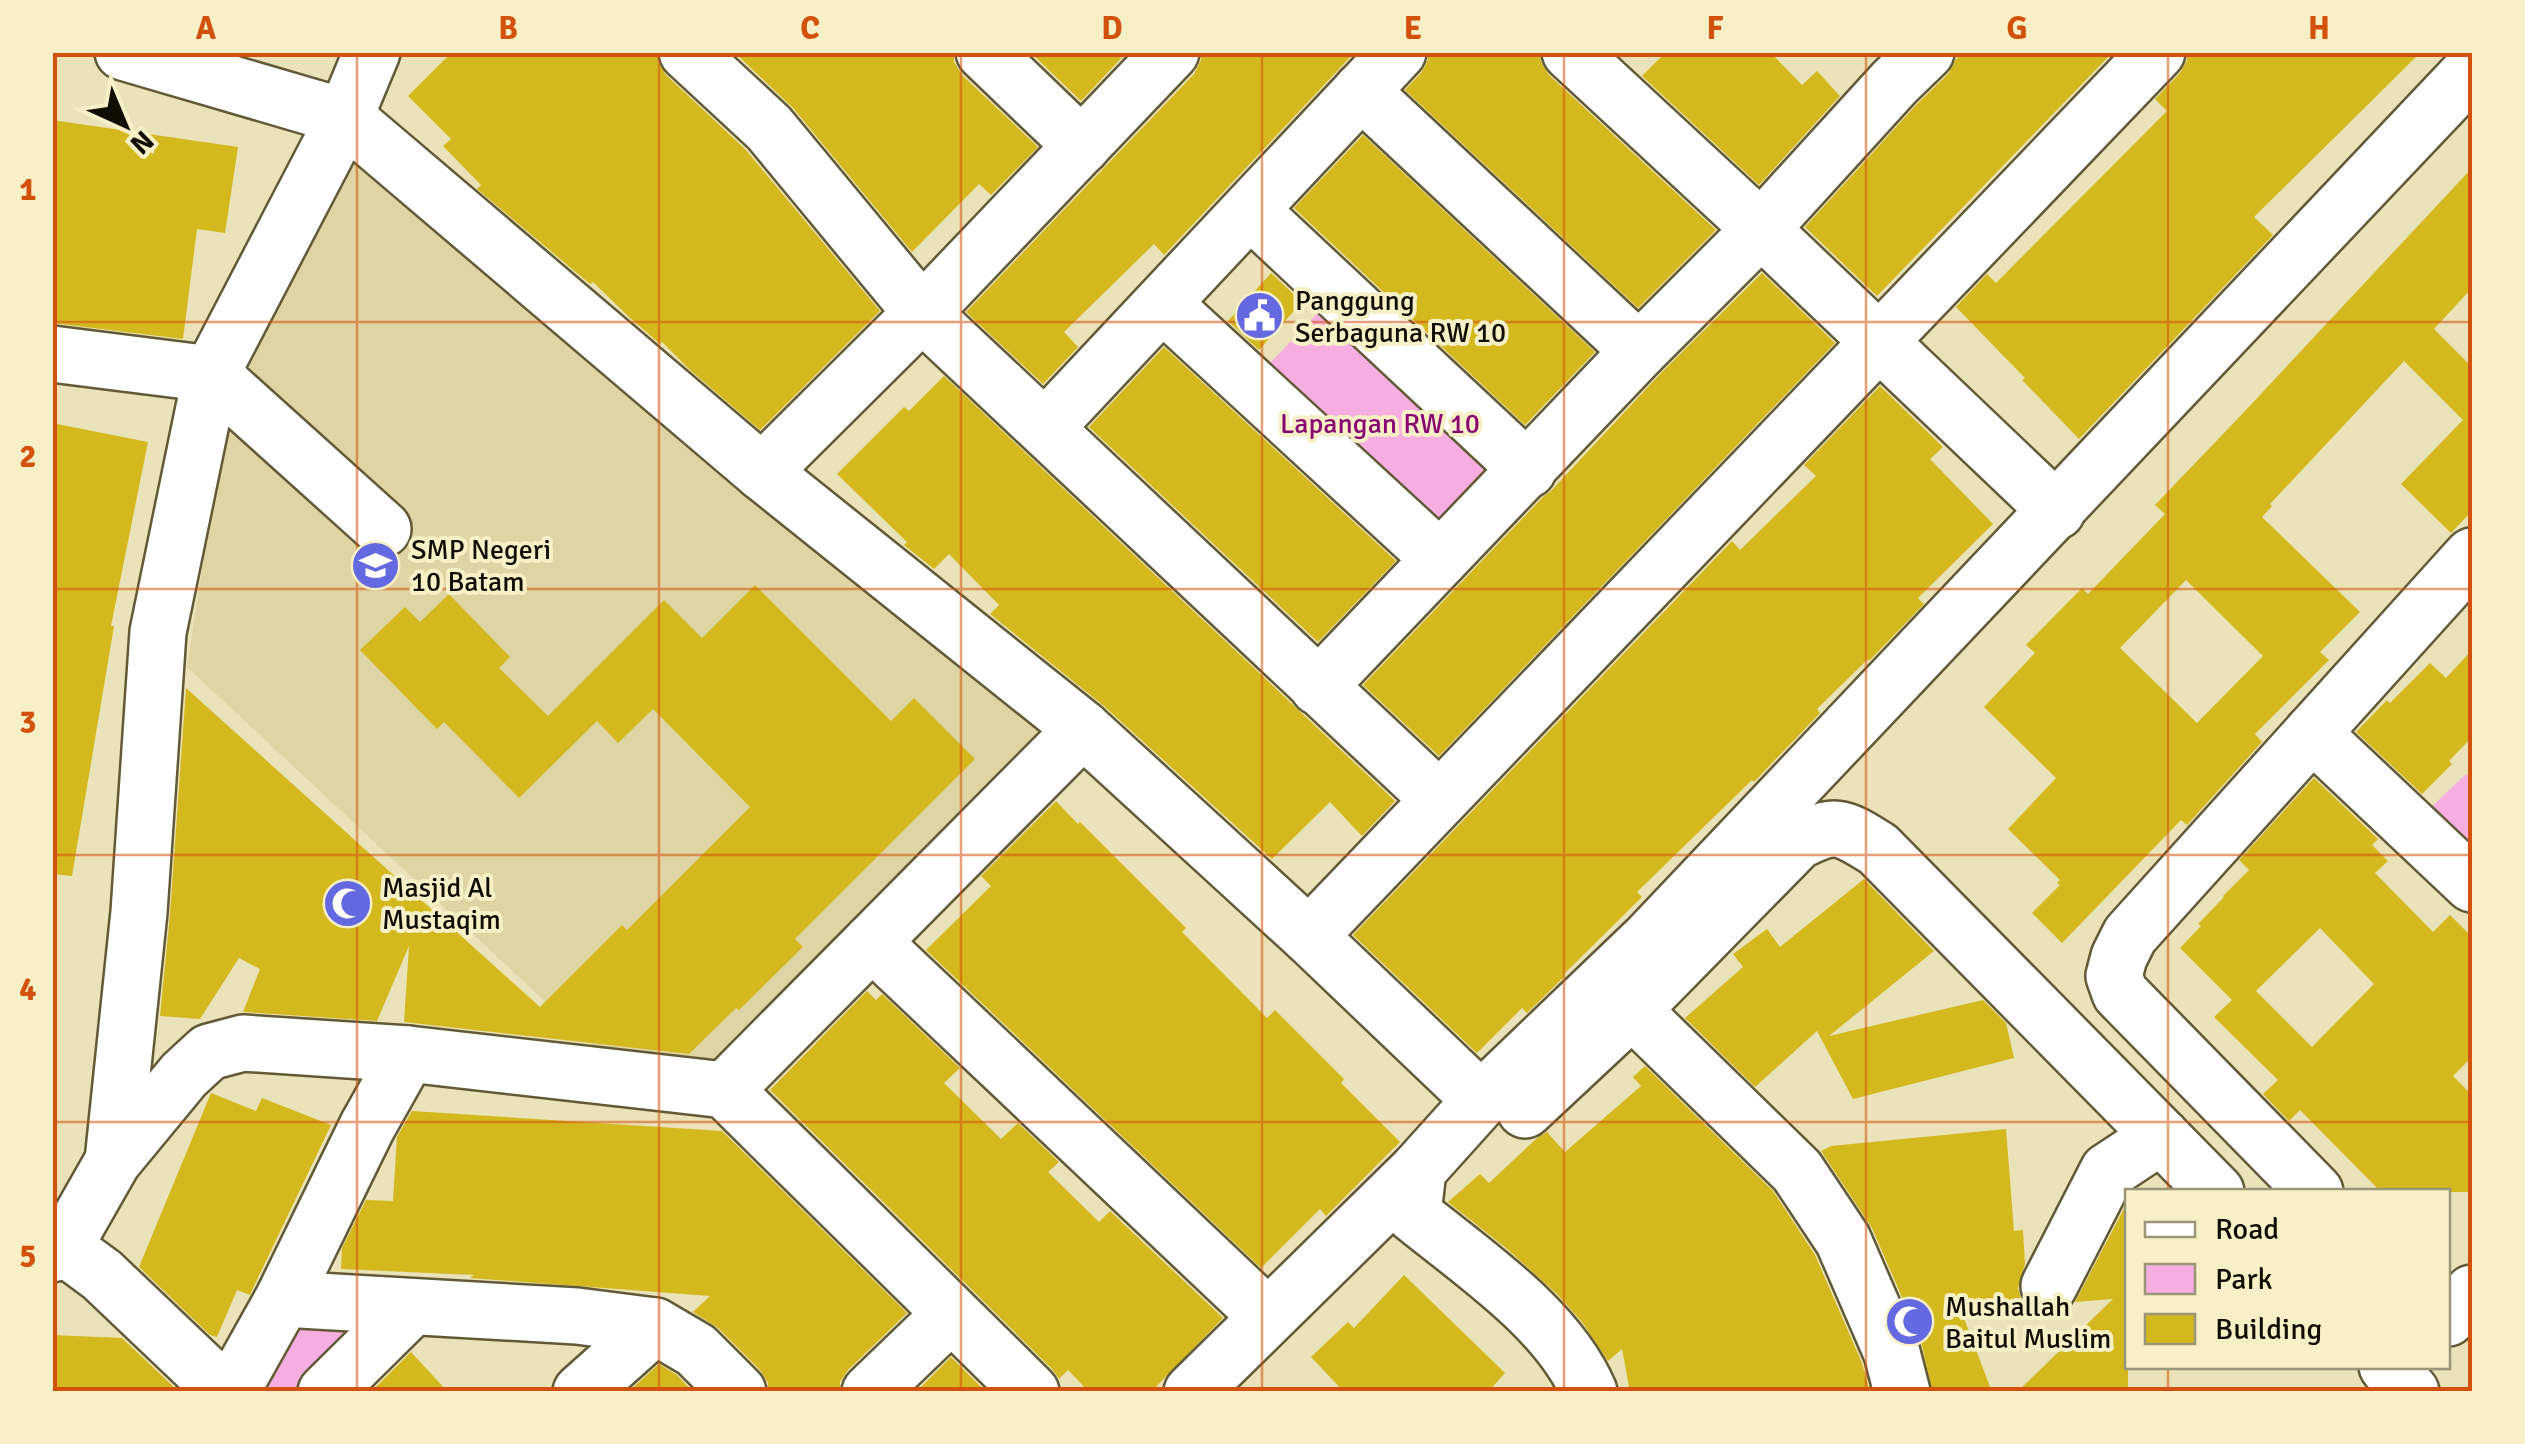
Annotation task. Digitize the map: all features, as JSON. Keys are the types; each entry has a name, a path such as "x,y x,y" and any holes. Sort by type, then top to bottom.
{"street":[{"path":"123,52 345,117 762,472 1083,729 1481,1100"},
{"path":"114,1161 139,912 158,632 211,374 345,117 372,52"},
{"path":"687,52 769,128 922,313 1438,799"},
{"path":"984,52 1082,146"},
{"path":"762,472 922,313 1171,52"},
{"path":"1045,428 1398,52"},
{"path":"1570,52 2057,510"},
{"path":"1309,936 2157,52"},
{"path":"1318,688 1639,351 1762,229 1895,62"},
{"path":"1244,1392 1415,1192 1481,1100 1650,938 2472,70"},
{"path":"1361,91 1639,351"},
{"path":"1251,211 1528,470"},
{"path":"1162,304 1440,559"},
{"path":"52,354 211,374 383,529"},
{"path":"2312,1189 2120,993 2114,976 2130,936 2472,556"},
{"path":"724,1090 1083,729"},
{"path":"2312,733 2472,884"},
{"path":"1192,1392 1267,1316 1632,1010 1798,842 1826,828 1852,832 1878,849 2213,1189"},
{"path":"1632,1010 1650,938"},
{"path":"872,942 1267,1316"},
{"path":"1632,1010 1797,1172 1843,1240 1892,1353 1902,1392"},
{"path":"408,1054 282,1298 228,1392 102,1275 56,1248 114,1161 184,1076 210,1052 244,1043 408,1054 724,1090 1031,1392"},
{"path":"2048,1286 2108,1170 2161,1136"},
{"path":"1415,1192 1535,1314 1581,1371 1590,1392"},
{"path":"2450,1316 2472,1292"},
{"path":"282,1298 577,1316 655,1326 696,1350 738,1392"},
{"path":"326,1392 412,1307"},
{"path":"870,1392 950,1314"},
{"path":"580,1392 655,1326"},
{"path":"2450,1328 2472,1350"},
{"path":"2390,1369 2412,1392"}],"shaded area":[{"path":"376,121 1048,727 695,1084 627,1078 187,667 227,406"}],"green space":[{"name":"Lapangan RW 10","path":"1332,298 1508,465 1428,549 1252,382"},
{"path":"2466,774 2472,781 2472,875 2419,819"},
{"path":"305,1314 366,1327 307,1391 262,1392"}],"building":[{"path":"452,52 657,52 666,75 746,150 880,311 760,430 593,282 590,284 477,189 481,185 443,146 451,139 408,96"},
{"path":"734,52 954,52 954,62 962,75 1038,147 991,195 979,184 912,252 793,108"},
{"path":"1030,52 1127,52 1081,101"},
{"path":"1201,52 1355,52 1164,255 1154,244 1064,332 1078,347 1043,384 966,312 1194,74"},
{"path":"1428,52 1539,52 1549,75 1716,230 1638,308 1405,90 1421,73"},
{"path":"1666,52 1770,52 1802,85 1817,71 1840,96 1759,185 1642,76"},
{"path":"1963,52 2113,52 1877,296 1805,227 1948,74"},
{"path":"2187,52 2421,52 2254,217 2273,235 2079,439 1956,307 1987,274 1996,283 2167,111 2155,99 2180,73"},
{"path":"52,120 238,147 225,233 197,229 183,339 52,323"},
{"path":"1363,135 1595,352 1525,425 1294,208"},
{"path":"2472,168 2472,288 2434,329 2472,367 2472,511 2451,533 2401,484 2463,420 2404,361 2262,517 2360,612 2320,652 2329,660 2255,734 2262,742 2187,825 2181,820 2062,943 2032,913 2060,885 2060,880 2008,829 2056,778 1984,707 2035,653 2026,645 2082,588 2088,594 2165,514 2155,505","holes":["2186,580 2263,656 2197,723 2120,648"]},
{"name":"Panggung Serbaguna RW 10","path":"1271,273 1302,302 1259,350 1228,321"},
{"path":"1762,273 1835,343 1439,756 1363,685"},
{"path":"1164,347 1396,561 1318,642 1089,427"},
{"path":"944,376 1395,801 1362,836 1330,802 1272,859 1104,706 990,614 999,605 949,554 934,569 904,545 907,542 837,474 904,407 909,411"},
{"path":"1880,386 1943,447 1930,459 1993,524 1918,598 1924,604 1817,709 1820,713 1754,782 1637,892 1642,897 1565,976 1527,1013 1522,1008 1477,1053 1353,935 1732,541 1740,550 1816,476 1804,465"},
{"path":"52,423 148,442 111,626 72,876 52,874"},
{"path":"755,585 891,721 914,698 975,759 795,939 803,947 689,1054 404,1022 409,946 377,1021 243,1012 260,969 239,958 200,1019 160,1016 186,688 540,1007 622,925 627,930 750,807 653,709 618,743 597,721 519,798 444,722 437,729 360,650 405,607 420,622 449,594 510,657 499,668 548,716 664,600 702,638"},
{"path":"2472,650 2472,737 2422,794 2356,732 2430,663 2446,678"},
{"path":"2314,778 2378,839 2372,845 2388,861 2375,873 2433,932 2450,915 2472,937 2472,1057 2453,1076 2472,1095 2472,1192 2378,1189 2300,1110 2289,1121 2263,1094 2278,1080 2214,1017 2232,1000 2180,948 2249,870 2239,860","holes":["2320,928 2374,984 2312,1047 2256,991"]},
{"path":"1056,801 1186,928 1182,932 1267,1018 1275,1010 1400,1142 1326,1216 1320,1209 1261,1268 926,950 991,886 981,876"},
{"path":"1864,879 1934,951 1829,1036 1983,1000 2006,1023 2014,1058 1853,1099 1817,1031 1755,1087 1685,1018 1743,967 1733,954 1767,929 1780,947"},
{"path":"867,991 876,1000 882,994 960,1068 944,1083 1001,1139 1018,1123 1059,1162 1048,1172 1099,1222 1110,1211 1223,1318 1151,1392 1089,1392 1068,1370 1059,1379 770,1090"},
{"path":"1645,1066 1773,1191 1815,1255 1862,1363 1870,1392 1630,1392 1622,1349 1608,1361 1557,1294 1448,1202 1480,1174 1489,1183 1547,1132 1565,1152 1641,1086 1633,1077"},
{"path":"211,1093 256,1111 262,1098 331,1125 250,1295 237,1290 217,1337 210,1335 139,1267"},
{"path":"412,1111 722,1131 907,1313 848,1370 840,1382 840,1392 768,1392 768,1383 760,1370 718,1328 693,1312 710,1296 470,1278 474,1275 341,1269 342,1248 366,1200 393,1201 397,1137"},
{"path":"2006,1129 2014,1231 2023,1230 2025,1264 2018,1288 2027,1307 1962,1313 1992,1392 1932,1392 1921,1341 1872,1228 1821,1151 1831,1146"},
{"path":"2125,1207 2128,1392 2017,1392 2113,1299 2075,1302"},
{"path":"1404,1275 1505,1373 1488,1392 1344,1392 1311,1357 1348,1322 1354,1328"},
{"path":"52,1335 122,1338 179,1392 52,1392"},
{"path":"411,1352 448,1392 371,1392"},
{"path":"951,1357 986,1392 916,1392"},
{"path":"659,1364 677,1375 693,1392 628,1392"}],"place":[{"name":"Panggung Serbaguna RW 10","path":"1260,316"},
{"name":"SMP Negeri 10 Batam","path":"376,565"},
{"name":"Masjid Al Mustaqim","path":"347,903"},
{"name":"Mushallah Baitul Muslim","path":"1910,1322"}]}
